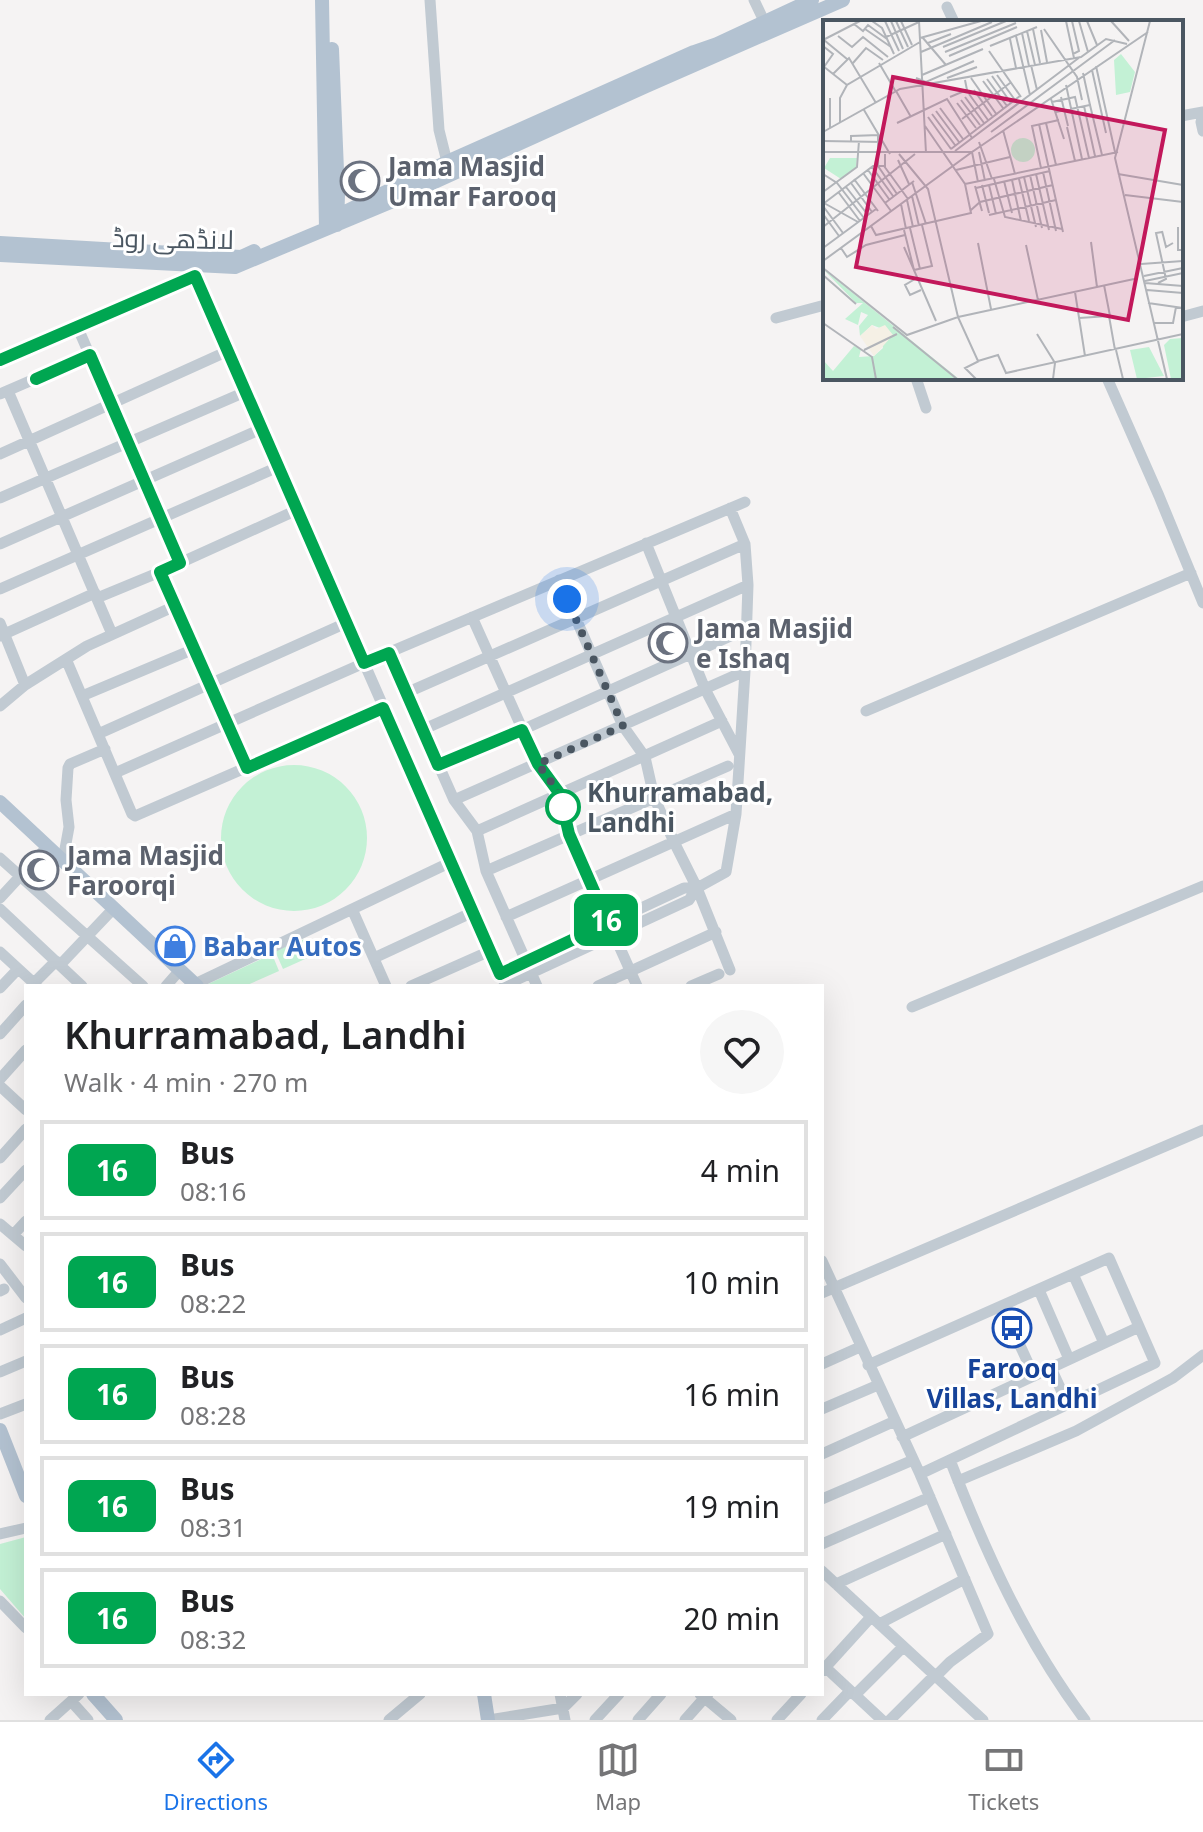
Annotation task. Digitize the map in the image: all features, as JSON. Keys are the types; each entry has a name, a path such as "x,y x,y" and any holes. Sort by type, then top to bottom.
{"main road":[{"path":"322,0 331,223"},
{"path":"330,0 338,195 331,223"},
{"path":"331,223 447,162 812,0"},
{"path":"331,223 843,0"},
{"name":"لانڈھی روڈ","path":"0,243 55,252 235,267 331,223"},
{"name":"لانڈھی روڈ","path":"0,255 55,252"},
{"path":"0,802 195,984"},
{"path":"0,1430 6,1461 24,1492"},
{"path":"95,1696 116,1720"},
{"path":"484,1696 489,1720"}],"street":[{"path":"430,0 439,130 447,162"},
{"path":"754,0 764,21"},
{"path":"947,7 953,20"},
{"path":"1183,116 1203,113 1203,131"},
{"path":"0,360 77,326 192,265 504,982 608,923 684,888 697,888"},
{"path":"776,318 823,306"},
{"path":"1183,316 1203,311"},
{"path":"77,326 180,563"},
{"path":"0,454 228,351"},
{"path":"90,355 4,392 29,440 112,634"},
{"path":"917,380 926,408"},
{"path":"1108,380 1203,603"},
{"path":"0,498 245,392"},
{"path":"0,544 261,429"},
{"path":"0,589 278,467"},
{"path":"115,773 364,663 745,502"},
{"path":"529,967 613,935 689,900 697,888 726,872 736,814 748,585 745,544 730,508"},
{"path":"25,685 2,631 160,572 297,510"},
{"path":"646,543 705,689 739,754"},
{"path":"406,693 745,544"},
{"path":"160,572 247,768"},
{"path":"866,711 1191,573"},
{"path":"559,580 623,726 645,757 654,797 716,932 724,972 696,984"},
{"path":"422,730 748,585"},
{"path":"0,706 25,685 87,646 175,606"},
{"path":"472,617 538,764 560,794 569,834 636,984"},
{"path":"98,734 346,623"},
{"path":"438,765 746,629"},
{"path":"82,696 194,649"},
{"path":"389,653 454,800 477,831 486,871 536,984"},
{"path":"66,659 135,816 383,708"},
{"path":"454,800 745,671"},
{"path":"477,831 722,721"},
{"path":"63,860 69,827 66,800 68,768 70,764 105,749"},
{"path":"486,871 728,766"},
{"path":"506,917 736,814"},
{"path":"0,898 48,846"},
{"path":"0,858 141,984"},
{"path":"198,984 451,862"},
{"path":"912,1007 1203,886"},
{"path":"36,984 114,908"},
{"path":"0,909 80,984"},
{"path":"352,909 385,984"},
{"path":"374,958 473,912"},
{"path":"603,984 716,932"},
{"path":"416,984 490,951"},
{"path":"0,952 34,984"},
{"path":"0,988 18,969"},
{"path":"168,984 180,970"},
{"path":"0,1034 24,1007"},
{"path":"0,1079 24,1052"},
{"path":"0,1086 24,1108"},
{"path":"824,1292 1203,1130"},
{"path":"0,1158 24,1131"},
{"path":"0,1198 24,1172"},
{"path":"13,1235 24,1223"},
{"path":"0,1224 24,1244"},
{"path":"868,1365 1109,1258 1155,1363 920,1474"},
{"path":"0,1264 24,1295"},
{"path":"824,1265 920,1474 988,1634 950,1662 890,1720"},
{"path":"1073,1274 1104,1343"},
{"path":"1039,1290 1069,1359"},
{"path":"1002,1306 1034,1376"},
{"path":"0,1330 24,1319"},
{"path":"902,1437 1139,1327"},
{"path":"824,1363 860,1347"},
{"path":"958,1481 1076,1431 1173,1378 1203,1355"},
{"path":"0,1372 24,1362"},
{"path":"1051,1368 1068,1405"},
{"path":"824,1408 878,1385"},
{"path":"0,1414 24,1405"},
{"path":"824,1453 895,1421"},
{"path":"824,1498 913,1460"},
{"path":"950,1460 997,1573 1061,1688 1085,1720"},
{"path":"824,1543 930,1497"},
{"path":"0,1534 24,1528"},
{"path":"836,1584 946,1534"},
{"path":"824,1574 983,1720"},
{"path":"873,1717 853,1693 824,1669 875,1620 965,1579"},
{"path":"0,1601 24,1626"},
{"path":"822,1720 903,1647"},
{"path":"389,1720 418,1696"},
{"path":"489,1720 564,1714 576,1696"},
{"path":"595,1720 617,1696"},
{"path":"638,1720 659,1696"},
{"path":"685,1720 703,1696"},
{"path":"705,1696 731,1720"},
{"path":"777,1720 799,1696"},
{"path":"50,1720 75,1697 88,1720"},
{"path":"407,1705 410,1720"}],"green space":[{"path":"294,765 322,771 345,787 361,810 367,838 361,866 345,889 322,905 294,911 266,905 243,889 227,866 221,838 227,810 243,787 266,771"},
{"path":"307,938 314,955 283,969 275,951"},
{"path":"272,954 279,971 250,984 208,984"},
{"path":"24,1538 24,1617 0,1589 0,1544"}],"bus line":[{"name":"16","path":"0,360 195,276 364,663 389,653 438,765 522,730 538,764 560,794 569,834 608,923 500,974 383,708 247,768 160,572 180,563 90,355 36,379"}],"place":[{"name":"Jama Masjid Umar Farooq","path":"360,181"},
{"name":"Jama Masjid e Ishaq","path":"668,643"},
{"name":"Khurramabad, Landhi","path":"563,807"},
{"name":"Jama Masjid Faroorqi","path":"39,870"},
{"name":"Babar Autos","path":"175,946"},
{"name":"Farooq Villas, Landhi","path":"1012,1328"}],"route":[{"path":"563,807 564,814 560,794 538,764 623,726 567,599"}]}
